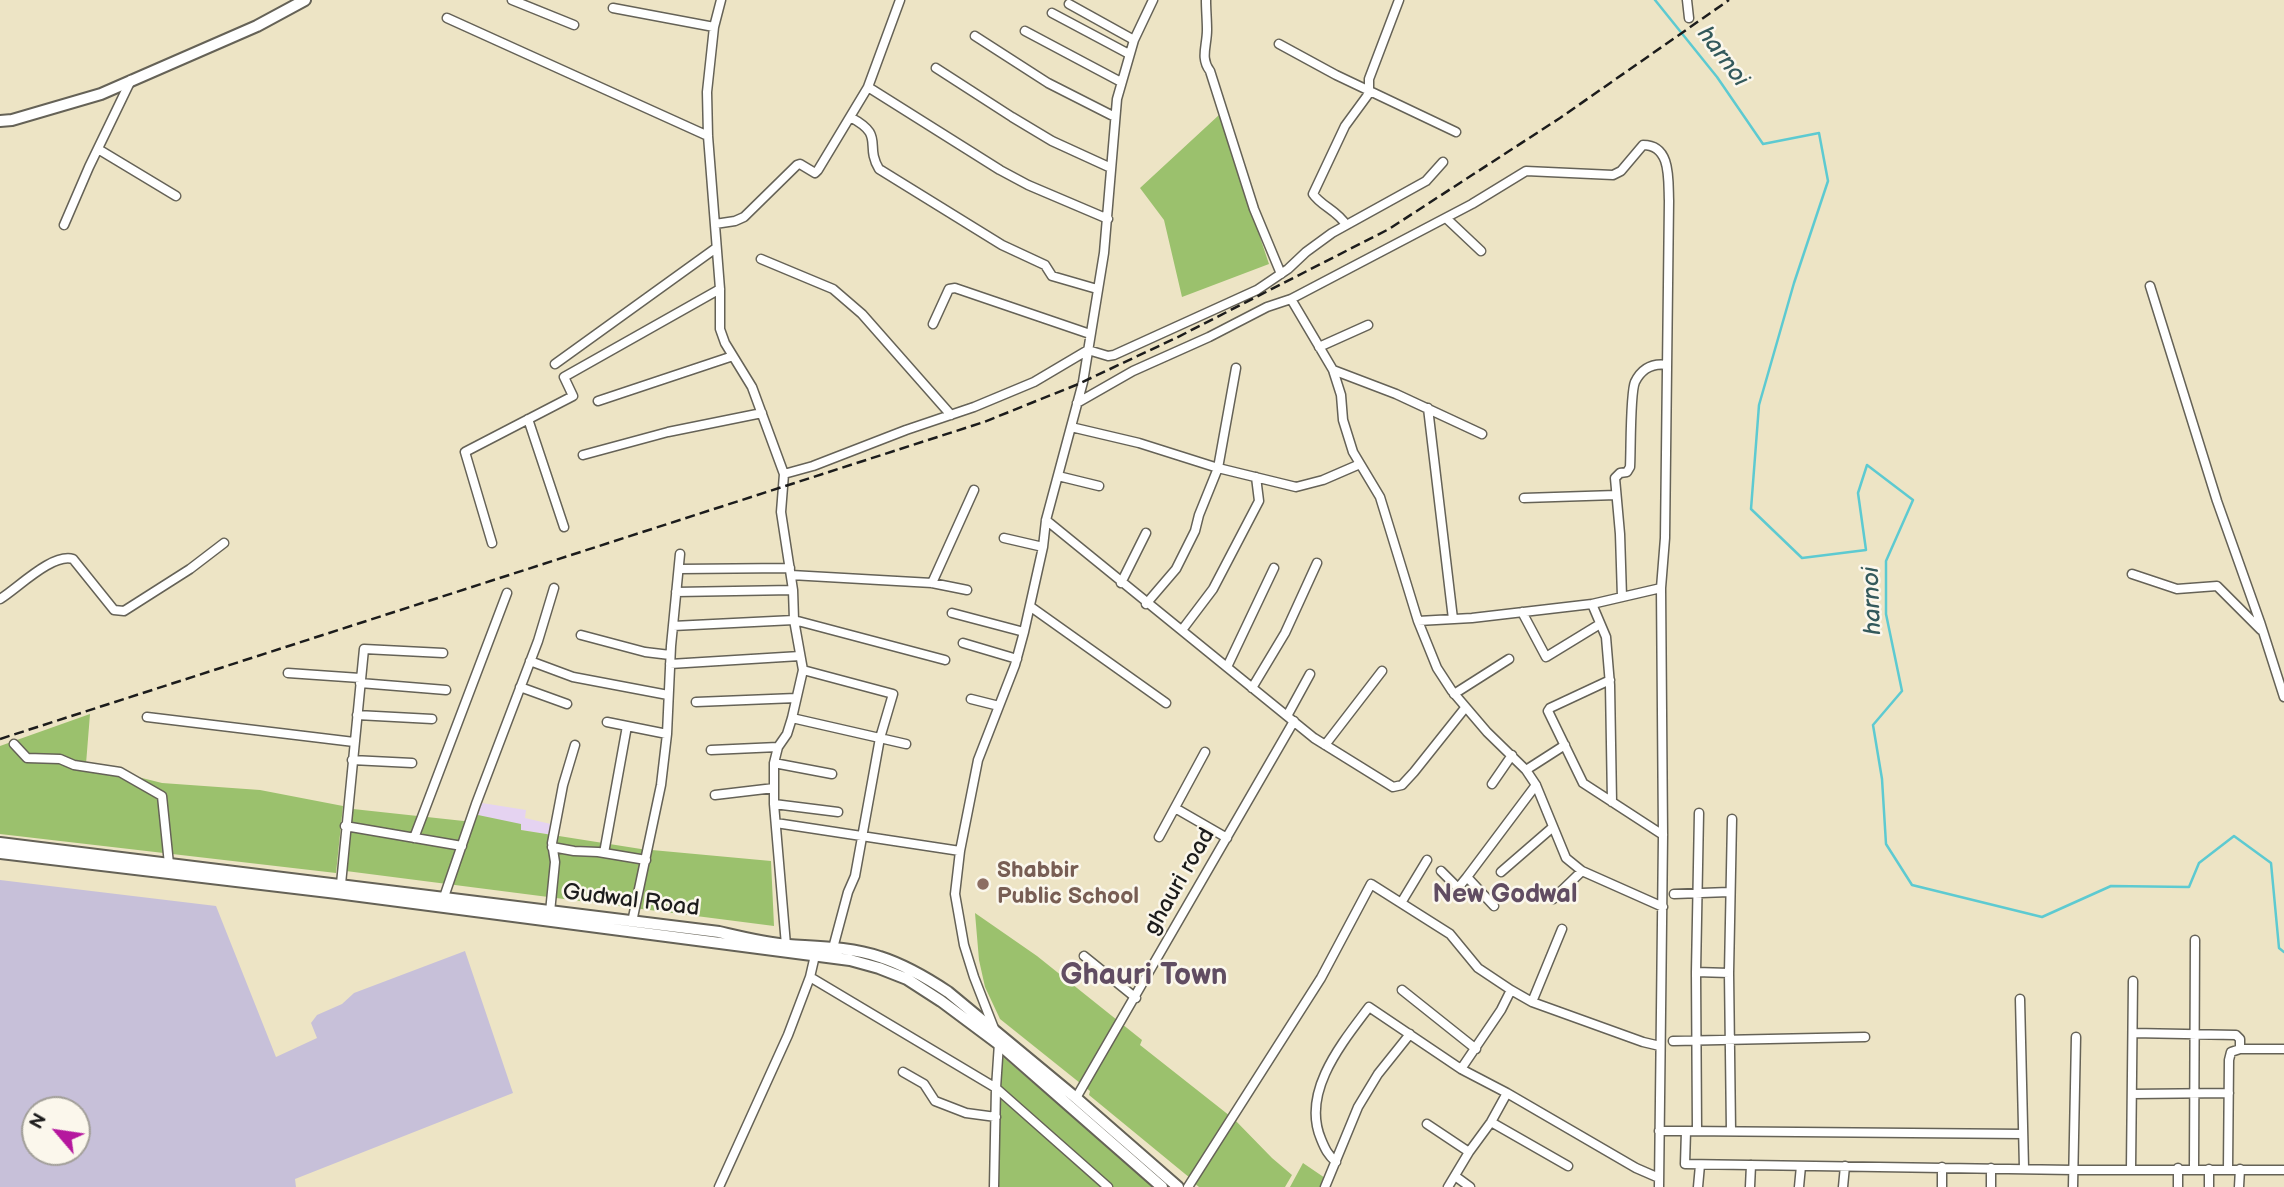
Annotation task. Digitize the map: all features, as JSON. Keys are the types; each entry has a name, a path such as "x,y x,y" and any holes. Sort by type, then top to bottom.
{"main road":[{"path":"0,121 12,120 101,94 257,26 298,2"},
{"name":"Gudwal Road","path":"0,843 719,932 816,950 878,968 906,979 999,1038 1076,1098 1178,1187"},
{"name":"Gudwal Road","path":"0,853 816,950 854,950 880,956 948,992 1162,1187"}],"street":[{"path":"512,0 574,25"},
{"path":"722,0 714,27 707,92 720,289 720,329 752,387 784,474 781,512 803,670 792,718 787,734 778,747 774,763 774,804 786,945"},
{"path":"715,224 744,217 797,165 800,164 815,173 818,170 868,87 900,0"},
{"path":"994,1187 999,1038 964,945 955,894 960,851 978,760 1017,659 1031,607 1046,520 1083,382 1108,219 1115,117 1121,82 1134,40 1153,0"},
{"path":"1206,0 1205,64 1210,71 1254,209 1281,274"},
{"path":"1346,225 1313,194 1345,126 1370,91 1369,79 1399,0"},
{"path":"1687,0 1689,18"},
{"path":"1069,4 1134,40"},
{"path":"614,8 714,27"},
{"path":"1052,13 1129,54"},
{"path":"447,18 708,136"},
{"path":"1025,31 1121,82"},
{"path":"975,36 1048,83 1115,117"},
{"path":"1279,44 1456,132"},
{"path":"936,68 1042,135 1111,168"},
{"path":"64,225 131,80"},
{"path":"868,87 1000,170 1108,219"},
{"path":"850,117 872,132 879,169 1002,245 1045,265 1052,276 1097,289"},
{"path":"1077,403 1133,372 1267,307 1291,299 1446,218 1526,171 1613,175 1621,171 1643,145 1657,149 1667,164 1668,189 1665,538 1661,588 1663,907 1659,1182"},
{"path":"98,149 176,196"},
{"path":"784,474 813,466 1034,382 1088,350 1108,356 1114,355 1257,290 1346,225 1426,181 1444,162"},
{"path":"1446,218 1481,251"},
{"path":"555,364 716,248"},
{"path":"761,259 833,289 841,295 862,314 951,415"},
{"path":"2150,286 2217,501 2284,697"},
{"path":"933,324 949,289 955,288 1090,334"},
{"path":"492,543 465,452 573,396 564,377 720,289"},
{"path":"1291,299 1332,370 1341,395 1343,420 1353,452 1380,497 1418,621 1437,668 1465,708 1526,770 1536,785 1566,858 1582,871 1663,907"},
{"path":"1319,347 1368,326"},
{"path":"598,401 733,356"},
{"path":"1622,597 1616,475 1628,472 1630,467 1634,383 1654,363 1667,365"},
{"path":"1146,604 1176,569 1195,531 1218,468 1236,368"},
{"path":"1332,370 1428,408 1482,434"},
{"path":"1428,408 1453,619"},
{"path":"583,456 668,432 762,412"},
{"path":"528,419 564,527"},
{"path":"1071,427 1139,443 1284,485 1306,486 1360,464"},
{"path":"1058,475 1099,486"},
{"path":"1182,630 1213,589 1259,501 1256,477"},
{"path":"932,583 974,489"},
{"path":"1524,498 1616,495"},
{"path":"1046,520 1146,604 1325,745 1393,787 1402,785 1415,772 1465,708"},
{"path":"1121,583 1146,533"},
{"path":"1004,538 1043,547"},
{"path":"0,599 53,561 69,558 73,559 114,610 124,611 190,569 224,542"},
{"path":"632,922 661,785 680,554"},
{"path":"1252,688 1285,633 1317,563"},
{"path":"1227,667 1274,568"},
{"path":"679,569 791,572 932,583 967,590"},
{"path":"2132,574 2177,589 2217,586 2263,632"},
{"path":"444,897 554,588"},
{"path":"1418,621 1592,604 1661,588"},
{"path":"676,592 793,590"},
{"path":"414,838 507,593"},
{"path":"1592,604 1606,637 1612,802"},
{"path":"1031,607 1166,702"},
{"path":"952,612 1024,632"},
{"path":"1522,612 1546,657 1600,624"},
{"path":"673,626 794,620 945,660"},
{"path":"581,635 670,659 800,656"},
{"path":"963,643 1017,659"},
{"path":"341,884 363,649 443,653"},
{"path":"1454,694 1509,659"},
{"path":"530,661 573,677 668,695"},
{"path":"803,670 893,694 880,738 855,876 833,948"},
{"path":"1325,745 1382,671"},
{"path":"288,673 446,690"},
{"name":"ghauri road","path":"1076,1098 1227,838 1310,674"},
{"path":"1609,680 1550,708 1549,711 1583,783 1663,835"},
{"path":"520,687 567,704"},
{"path":"696,702 796,698"},
{"path":"971,699 999,706"},
{"path":"357,715 432,719"},
{"path":"147,717 354,742"},
{"path":"792,718 906,744"},
{"path":"607,722 667,734"},
{"path":"604,853 626,726"},
{"path":"14,744 27,758 60,759 74,765 120,772 162,796 169,864"},
{"path":"550,912 555,862 552,847 563,785 575,745"},
{"path":"1526,770 1565,745"},
{"path":"711,750 778,747"},
{"path":"1159,836 1205,752"},
{"path":"1492,784 1512,755"},
{"path":"352,760 412,763"},
{"path":"774,763 832,774"},
{"path":"1441,871 1458,888 1536,785"},
{"path":"715,795 774,788"},
{"path":"774,804 838,812"},
{"path":"1175,807 1227,838"},
{"path":"1697,1130 1699,813"},
{"path":"1731,1131 1729,892 1732,819"},
{"path":"776,823 960,851"},
{"path":"345,826 463,846"},
{"path":"1501,872 1553,827"},
{"path":"552,847 646,860"},
{"path":"1401,903 1427,860"},
{"path":"1553,899 1582,871"},
{"path":"1467,877 1494,906"},
{"path":"1188,1187 1321,978 1371,884 1450,934 1478,968 1532,1002 1660,1046"},
{"path":"1674,894 1729,892"},
{"path":"1532,1002 1562,929"},
{"path":"2194,940 2194,1168"},
{"path":"719,1187 788,1035 810,977 816,950"},
{"path":"1083,956 1136,998"},
{"path":"1696,972 1729,973"},
{"path":"810,977 996,1088 1108,1187"},
{"path":"2131,1168 2133,981"},
{"path":"1402,990 1476,1049"},
{"path":"1461,1069 1511,990"},
{"path":"2020,999 2024,1168"},
{"path":"1336,1162 1326,1151 1315,1126 1318,1095 1332,1062 1369,1007 1461,1069 1659,1182"},
{"path":"2133,1033 2236,1035 2240,1039 2240,1049"},
{"path":"1325,1187 1358,1107 1378,1074 1410,1034"},
{"path":"1673,1041 1865,1037"},
{"path":"2073,1187 2076,1037"},
{"path":"2228,1169 2231,1052 2240,1049 2284,1049"},
{"path":"903,1072 924,1084 935,1101 966,1113 996,1117"},
{"path":"1448,1187 1507,1093"},
{"path":"2132,1094 2228,1093"},
{"path":"1491,1122 1568,1166"},
{"path":"1427,1124 1469,1152"},
{"path":"1659,1131 2023,1134"},
{"path":"1685,1131 1685,1164 1700,1165 2284,1170"},
{"path":"1698,1187 1700,1165"},
{"path":"1750,1187 1751,1165"},
{"path":"1799,1187 1801,1166"},
{"path":"1843,1187 1845,1166"},
{"path":"1942,1167 1942,1187"},
{"path":"1991,1187 1992,1168"},
{"path":"2178,1168 2178,1187"},
{"path":"2209,1169 2209,1187"},
{"path":"2239,1169 2239,1187"},
{"path":"1455,1176 1470,1187"}],"shaded area":[{"path":"482,803 526,810 525,818 555,825 552,835 521,830 478,815"},
{"path":"0,880 216,906 276,1057 317,1038 311,1023 317,1015 342,1004 354,993 465,951 513,1093 295,1179 296,1187 0,1187"}],"green space":[{"path":"1219,115 1269,264 1182,297 1164,220 1140,188"},
{"path":"90,714 86,764 162,783 260,790 343,806 336,873 0,834 0,746"},
{"path":"353,809 473,822 478,815 521,824 521,830 641,849 771,861 774,926 346,871"},
{"path":"975,913 1037,956 1142,1040 1140,1045 1230,1116 1190,1178 1089,1095 1090,1091 1000,1019 985,987 979,960"},
{"path":"1003,1057 1155,1187 994,1187 998,1060"},
{"path":"1233,1118 1292,1175 1285,1187 1199,1187 1193,1182"},
{"path":"1303,1163 1325,1178 1321,1187 1290,1187"}],"waterway":[{"name":"harnoi","path":"1655,0 1717,77 1763,144 1819,133 1828,181 1794,283 1759,405 1751,509 1802,558 1866,550 1858,493 1867,465 1913,500 1886,561 1886,614 1902,691 1873,725 1882,779 1886,844 1912,885 2042,917 2111,886 2189,887 2199,863 2234,836 2271,863 2279,948 2284,952"}],"railway":[{"path":"0,739 984,422 1076,385 1176,338 1389,229 1560,118 1729,0"}],"place":[{"name":"Shabbir Public School","path":"983,884"}],"district":[{"name":"New Godwal","path":"1505,895"},
{"name":"Ghauri Town","path":"1144,976"}]}
